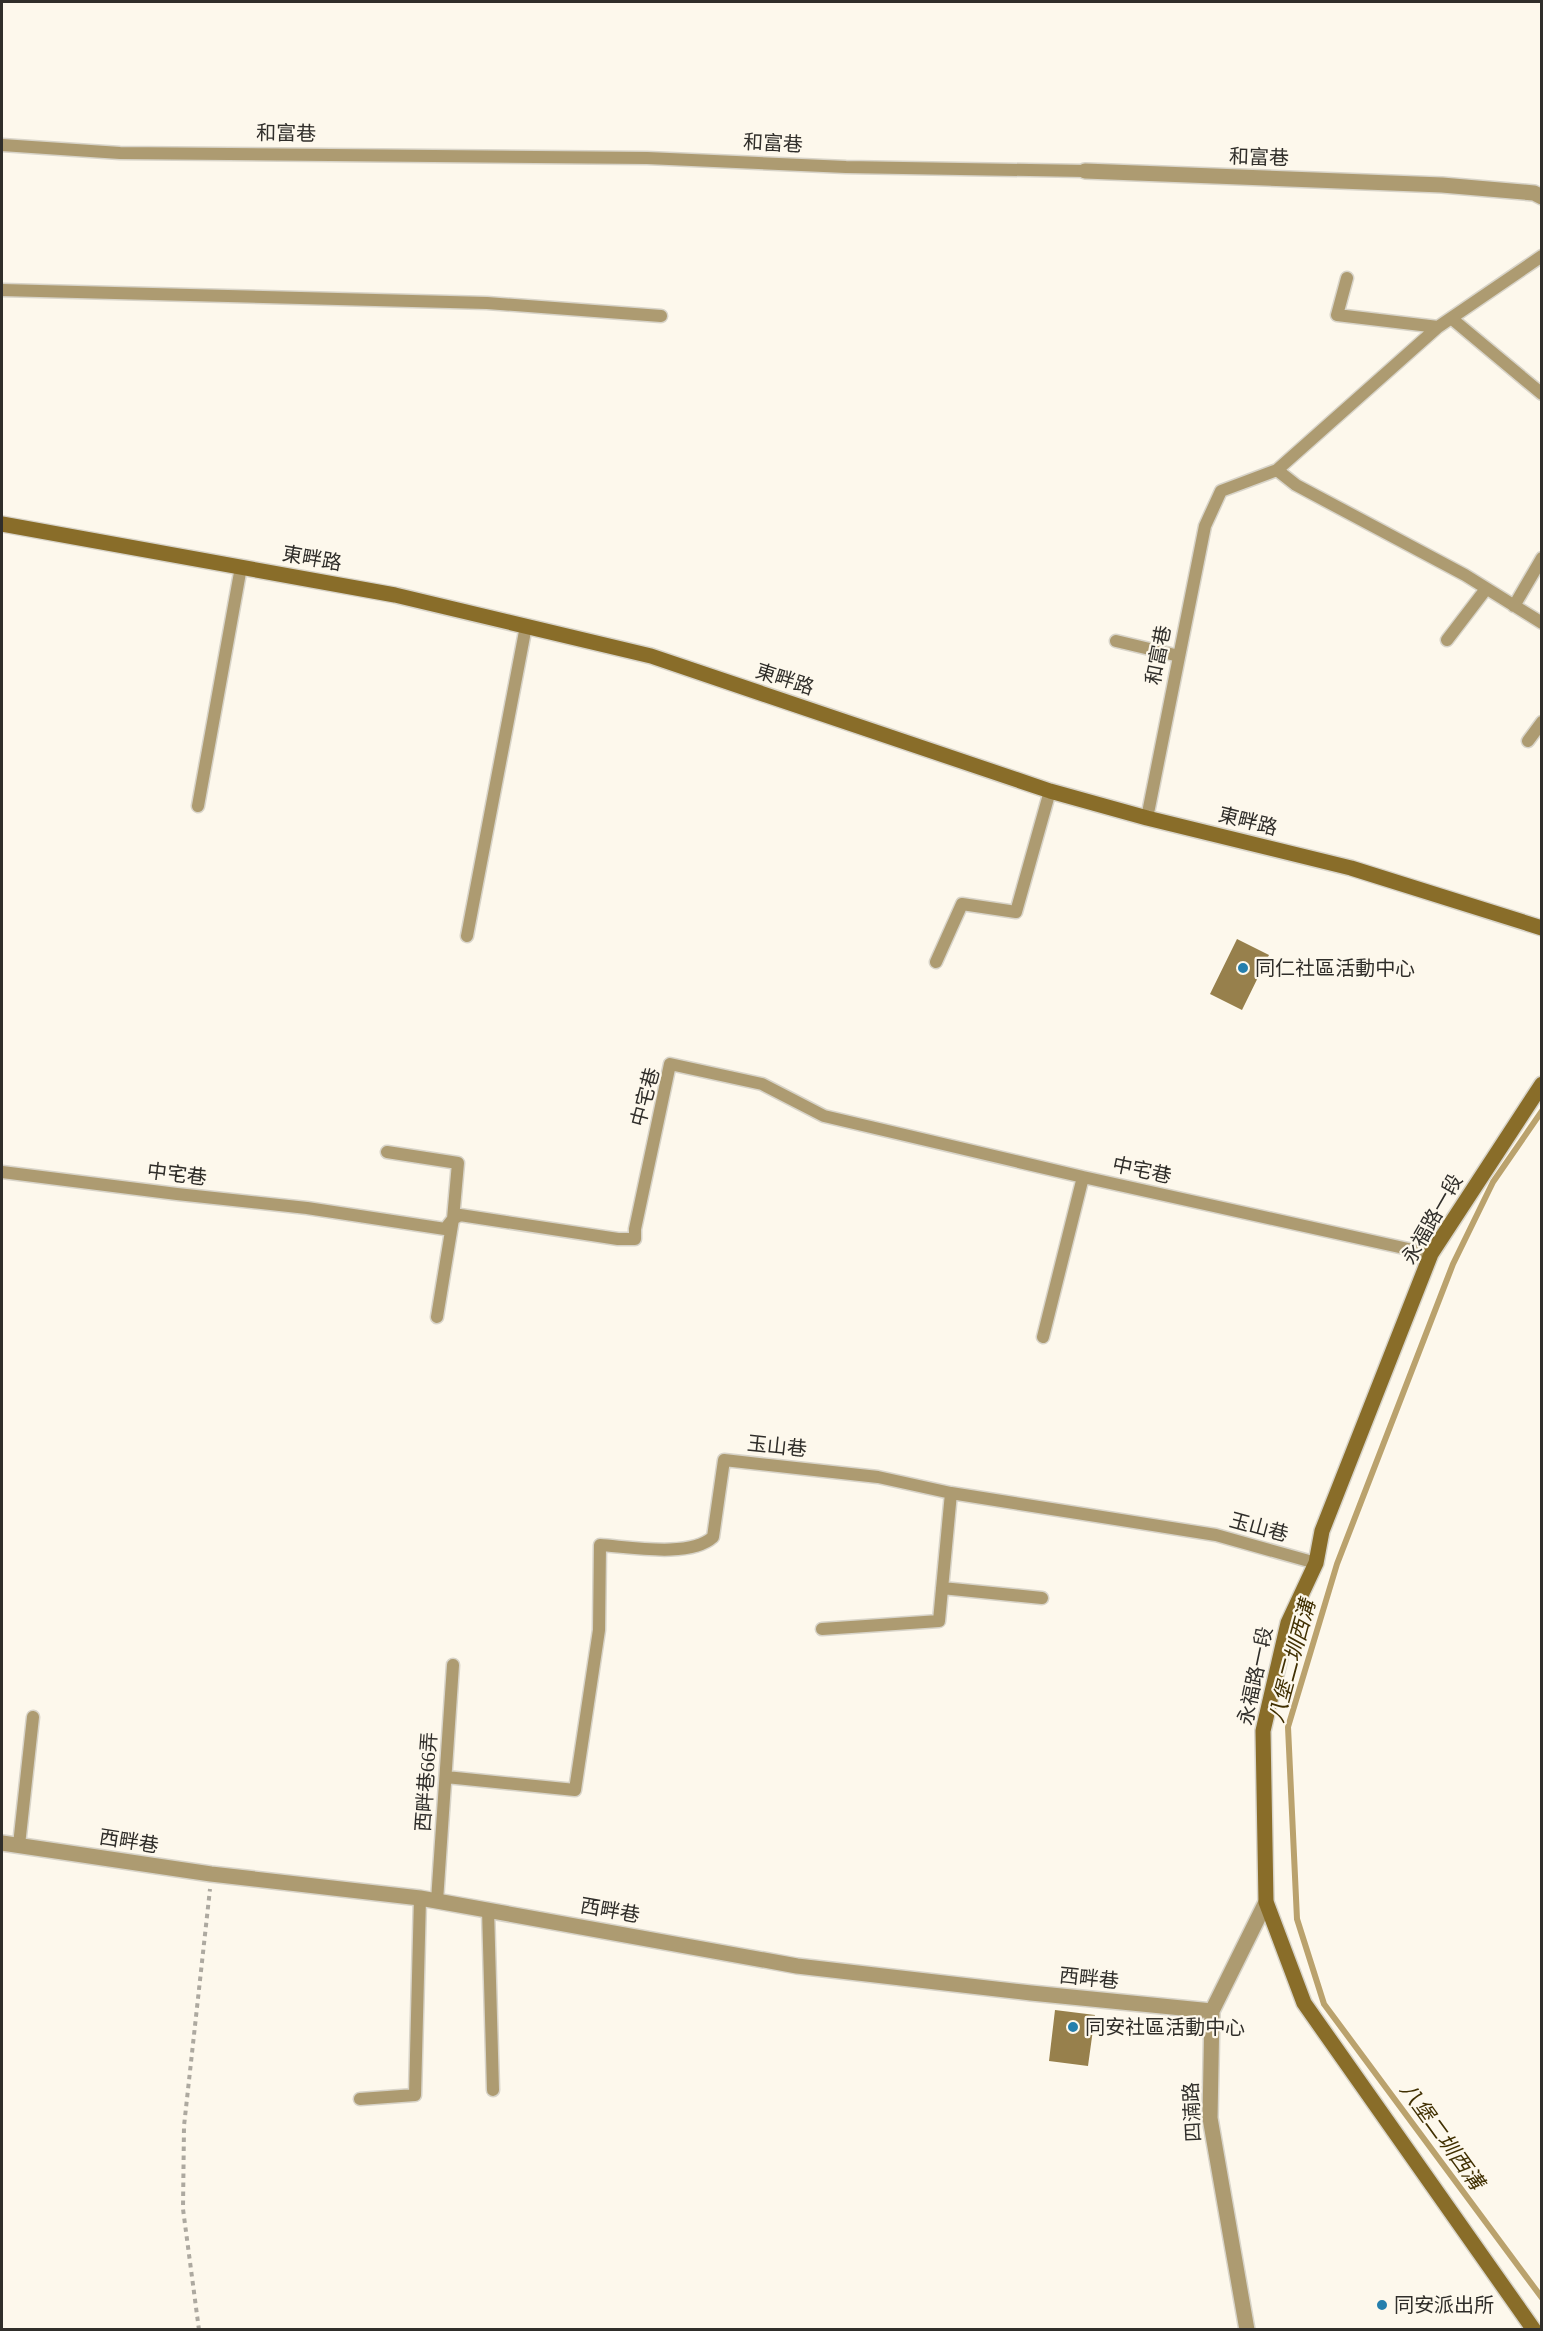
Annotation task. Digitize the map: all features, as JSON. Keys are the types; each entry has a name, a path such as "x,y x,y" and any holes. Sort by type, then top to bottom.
{"street":[{"name":"和富巷","path":"1085,171 1442,185 1534,193 1542,197"},
{"name":"東畔路","path":"2,524 395,595 651,657 1050,791 1147,818 1351,868 1542,928"},
{"name":"永福路一段","path":"1534,2330 1305,2003 1266,1902 1263,1731 1288,1623 1316,1563 1322,1531 1431,1254 1542,1084"},
{"name":"西畔巷","path":"2,1843 211,1874 420,1898 797,1966 1212,2011"},
{"name":"四湳路","path":"1247,2330 1210,2118 1212,2011 1266,1902"}],"lane":[{"name":"和富巷","path":"2,145 120,153 647,158 846,167 1085,171"},
{"name":"和富巷","path":"1147,818 1205,526 1221,491 1276,470 1438,327 1542,256"},
{"path":"1347,278 1337,315 1438,327"},
{"path":"2,290 487,303 662,316"},
{"path":"1451,318 1542,394"},
{"path":"1276,470 1296,485 1465,575 1542,623"},
{"path":"1514,606 1542,558"},
{"path":"198,806 241,567"},
{"path":"1447,640 1486,589"},
{"path":"467,936 526,626"},
{"path":"1116,641 1179,656"},
{"path":"1528,741 1542,722"},
{"path":"936,962 962,904 1016,912 1050,791"},
{"name":"中宅巷","path":"2,1172 307,1208 445,1229 453,1219 460,1215 618,1239 635,1239 635,1229 670,1064 762,1084 824,1116 1083,1177 1431,1254"},
{"path":"387,1152 458,1163 453,1219 437,1317"},
{"path":"1043,1337 1083,1177"},
{"name":"玉山巷","path":"446,1777 575,1790 599,1630 600,1545 664,1550 705,1545 713,1537 724,1460 878,1477 951,1493 1216,1535 1316,1563"},
{"path":"822,1629 939,1622 951,1493"},
{"path":"942,1588 1042,1598"},
{"name":"西畔巷66弄","path":"437,1901 453,1665"},
{"path":"18,1845 33,1717"},
{"path":"360,2099 415,2094 420,1898"},
{"path":"488,1909 493,2090"}],"path":[{"path":"199,2330 183,2210 184,2126 211,1874"}],"building":[{"name":"同仁社區活動中心","path":"1237,939 1269,955 1242,1010 1210,994"},
{"name":"同安社區活動中心","path":"1055,2010 1095,2015 1088,2066 1049,2061"}],"waterway":[{"name":"八堡二圳西溝","path":"1542,1111 1493,1182 1453,1264 1337,1564 1288,1727 1297,1919 1324,2004 1542,2298"}],"place":[{"name":"同仁社區活動中心","path":"1243,968"},
{"name":"同安社區活動中心","path":"1073,2027"},
{"name":"同安派出所","path":"1382,2305"}]}
